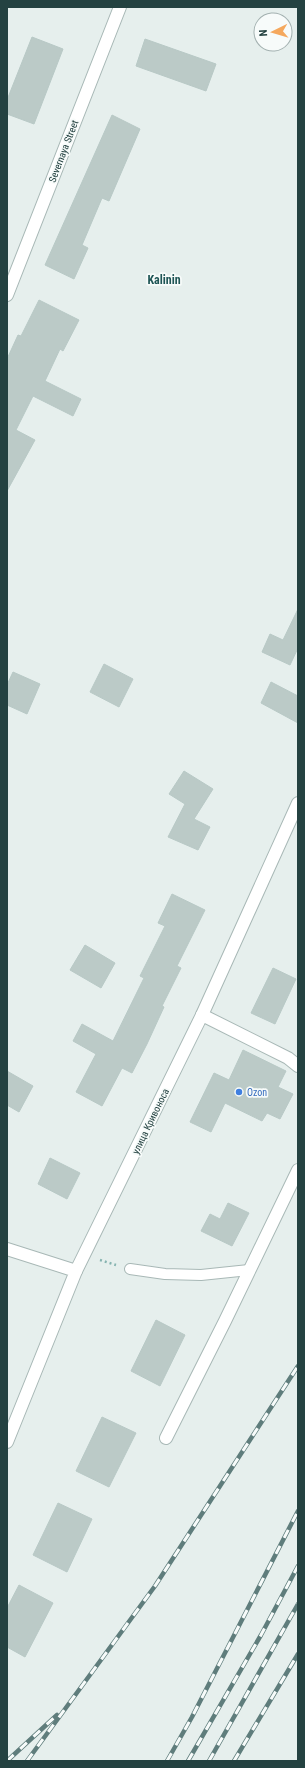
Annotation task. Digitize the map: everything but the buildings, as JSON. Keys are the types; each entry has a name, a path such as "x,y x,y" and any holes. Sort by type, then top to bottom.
{"street":[{"name":"Severnaya Street","path":"7,295 120,7"},
{"name":"улица Кривоноса","path":"7,1442 76,1271 202,1015 298,803"},
{"path":"202,1015 288,1058 298,1066"},
{"path":"166,1438 298,1170"},
{"path":"7,1249 76,1271"}],"lane":[{"path":"130,1269 165,1274 201,1275 250,1270"}],"path":[{"path":"84,1256 130,1269"}],"railway":[{"path":"27,1761 155,1586 298,1366"},
{"path":"167,1761 192,1717 298,1511"},
{"path":"188,1761 261,1635 298,1566"},
{"path":"209,1761 298,1604"},
{"path":"234,1761 298,1654"},
{"path":"7,1761 57,1715"}],"place":[{"name":"Ozon","path":"239,1092"}],"district":[{"name":"Kalinin","path":"164,280"}]}
